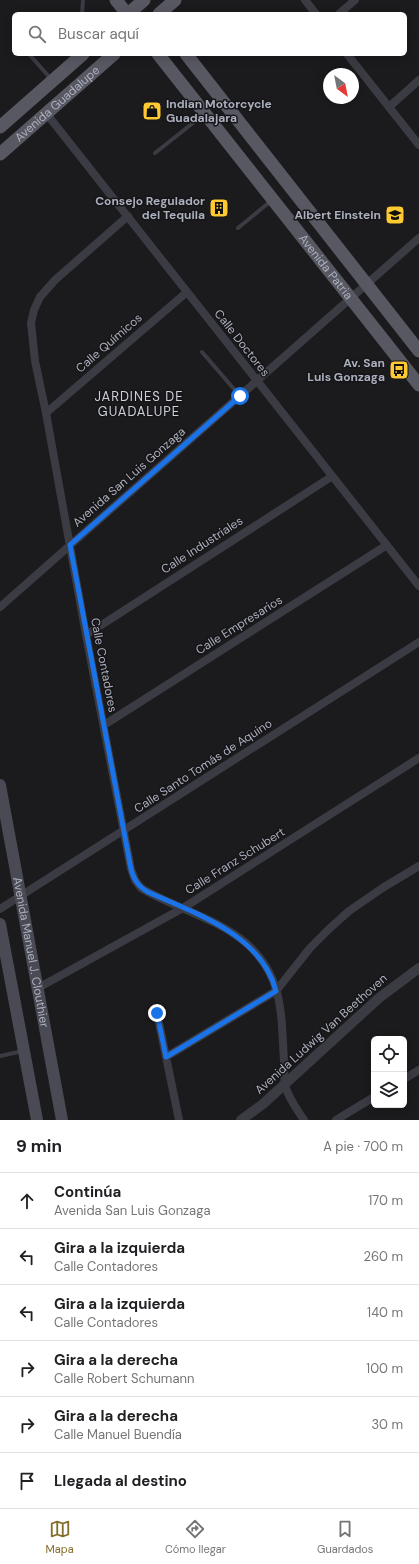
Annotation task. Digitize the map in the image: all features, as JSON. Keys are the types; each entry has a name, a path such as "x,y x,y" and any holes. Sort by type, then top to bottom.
{"main road":[{"path":"116,0 125,12"},
{"path":"129,12 143,0 152,12"},
{"path":"161,12 175,0"},
{"name":"Avenida Guadalupe","path":"0,127 79,56"},
{"name":"Avenida Guadalupe","path":"0,154 112,56"},
{"name":"Avenida Patria","path":"160,56 419,385"},
{"name":"Avenida Patria","path":"188,56 419,351"},
{"name":"Avenida Manuel J. Clouthier","path":"0,785 62,1120"},
{"name":"Avenida Manuel J. Clouthier","path":"0,924 37,1120"}],"street":[{"path":"305,0 314,12"},
{"path":"341,12 355,0"},
{"path":"349,56 419,145"},
{"path":"389,107 419,80"},
{"name":"Calle Doctores","path":"46,113 419,586"},
{"name":"Calle Contadores","path":"128,216 55,280 40,297 34,310 31,323 31,335 131,869 135,880 141,888 216,924 245,943 255,952 266,966 273,978 280,1012 285,1084 291,1099 304,1120"},
{"name":"Avenida San Luis Gonzaga","path":"0,607 419,238"},
{"name":"Calle Químicos","path":"46,414 187,292"},
{"name":"Calle Industriales","path":"86,635 331,476"},
{"name":"Calle Empresarios","path":"104,726 387,545"},
{"name":"Calle Santo Tomás de Aquino","path":"0,909 419,642"},
{"name":"Calle Franz Schubert","path":"38,988 184,908 419,758"},
{"path":"166,1057 276,991 310,948 329,928 354,907 419,866"},
{"name":"Avenida Ludwig Van Beethoven","path":"241,1120 263,1104 379,998 419,968"},
{"path":"157,1013 179,1120"},
{"path":"407,1077 419,1070"},
{"path":"336,1120 371,1099"}],"lane":[{"path":"82,12 84,0"},
{"path":"31,56 53,80"},
{"path":"155,153 205,114"},
{"path":"238,228 273,200"},
{"path":"202,352 240,396"},
{"path":"0,1056 24,1051"}],"place":[{"name":"Indian Motorcycle Guadalajara","path":"152,111"},
{"name":"Consejo Regulador del Tequila","path":"219,208"},
{"name":"Albert Einstein","path":"395,215"},
{"name":"Av. San Luis Gonzaga","path":"399,370"}],"district":[{"name":"JARDINES DE GUADALUPE","path":"139,404"}],"route":[{"path":"157,1013 166,1057 276,991 273,978 266,966 255,952 235,935 184,908 148,892 141,888 135,880 131,869 70,545 240,396"}]}
